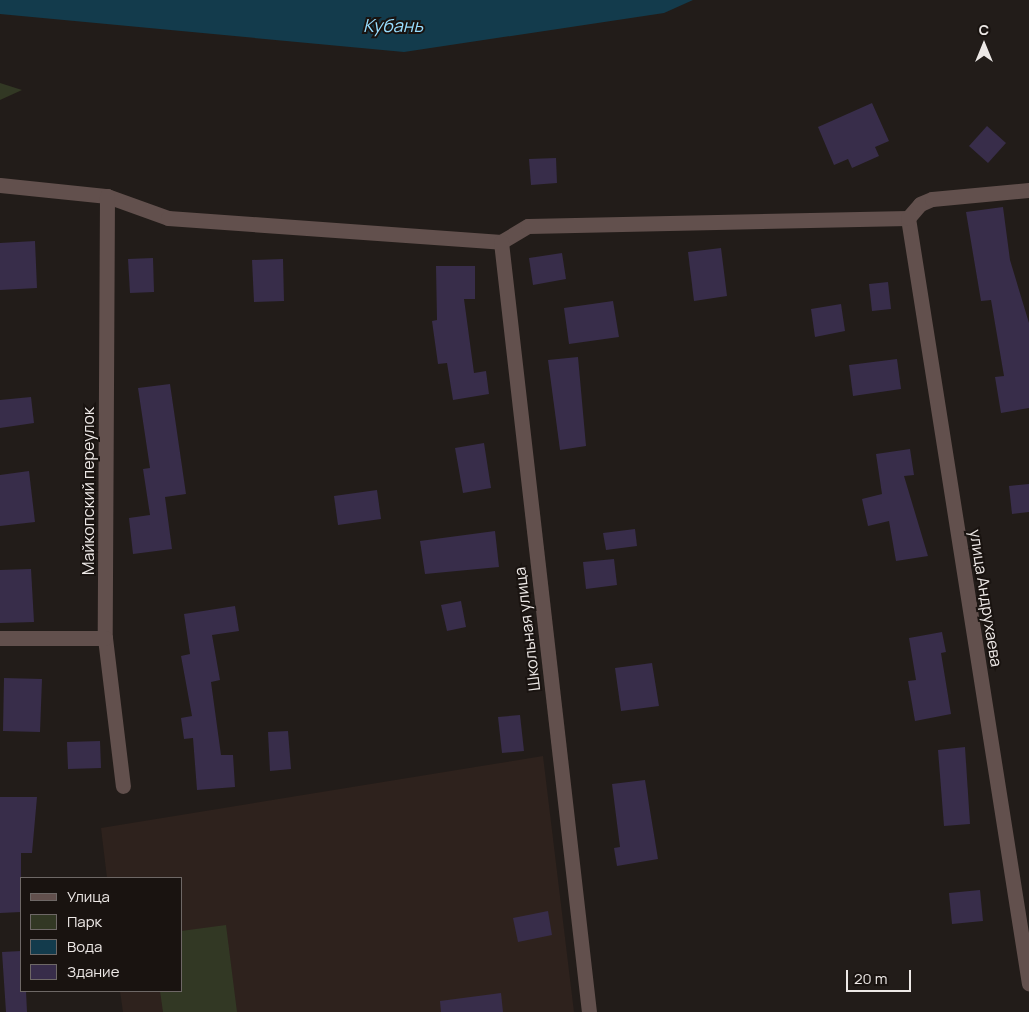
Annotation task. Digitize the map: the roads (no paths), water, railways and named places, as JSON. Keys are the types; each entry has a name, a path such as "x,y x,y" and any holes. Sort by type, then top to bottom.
{"street":[{"path":"0,185 108,196 168,218 500,242 528,226 908,218 920,204 932,199 1029,190"},
{"name":"Майкопский переулок","path":"108,196 105,638 123,786"},
{"name":"улица Андрухаева","path":"908,218 1029,984"},
{"name":"Школьная улица","path":"500,242 589,1012"},
{"path":"0,638 105,638"}],"water":[{"name":"Кубань","path":"0,0 693,0 664,13 404,52 0,14"}]}
